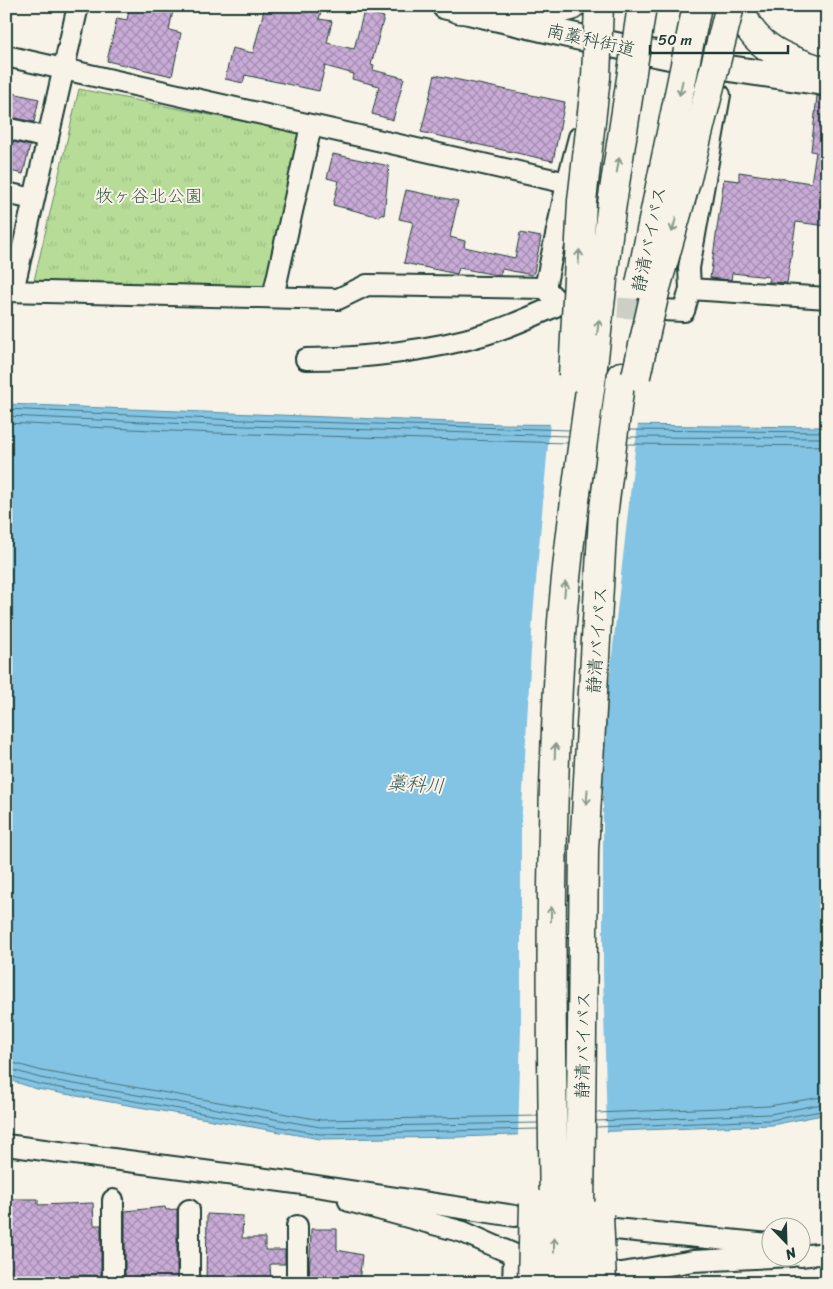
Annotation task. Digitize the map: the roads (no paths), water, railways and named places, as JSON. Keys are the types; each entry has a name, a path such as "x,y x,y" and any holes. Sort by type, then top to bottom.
{"highway":[{"path":"452,8 532,13 552,12 571,6"},
{"path":"567,562 573,376 582,201 596,77 599,6"},
{"path":"604,44 611,6"},
{"name":"静清バイパス","path":"554,1283 550,962 552,839 559,666 567,562 611,210 642,6"},
{"name":"静清バイパス","path":"580,1283 584,850 603,516 621,376 697,6"},
{"path":"601,574 636,376 654,297 730,6"},
{"path":"726,68 736,6"},
{"path":"740,6 747,24 756,38 775,53 796,63 827,72"},
{"path":"532,1283 537,1144 550,962"},
{"path":"584,971 606,1278"}],"main road":[{"name":"南藁科街道","path":"452,8 604,44 726,68 827,83"}],"street":[{"path":"78,6 10,291 338,299 367,286 545,288 560,304 487,334 457,342 329,359 306,359"},
{"path":"545,288 567,183 604,44"},
{"path":"6,56 567,183"},
{"path":"661,310 684,311 690,289 689,268 726,68"},
{"path":"273,297 311,126"},
{"path":"6,128 48,138"},
{"path":"6,193 33,199"},
{"path":"690,289 827,298"},
{"path":"6,1145 296,1183 515,1216"},
{"path":"296,1183 352,1202 463,1232 518,1256 513,1283"},
{"path":"112,1283 113,1200"},
{"path":"189,1210 189,1283"},
{"path":"297,1226 297,1283"},
{"path":"594,1227 760,1243"},
{"path":"810,1246 827,1246"},
{"path":"810,1255 827,1253"},
{"path":"606,1278 622,1273 693,1261 760,1258"}],"water":[{"name":"藁科川","path":"6,404 501,424 827,427 827,1114 772,1125 460,1137 320,1139 37,1089 6,1079"}],"tunnel":[{"path":"588,306 661,310"}],"park label":[{"name":"牧ヶ谷北公園","path":"149,196"}]}
